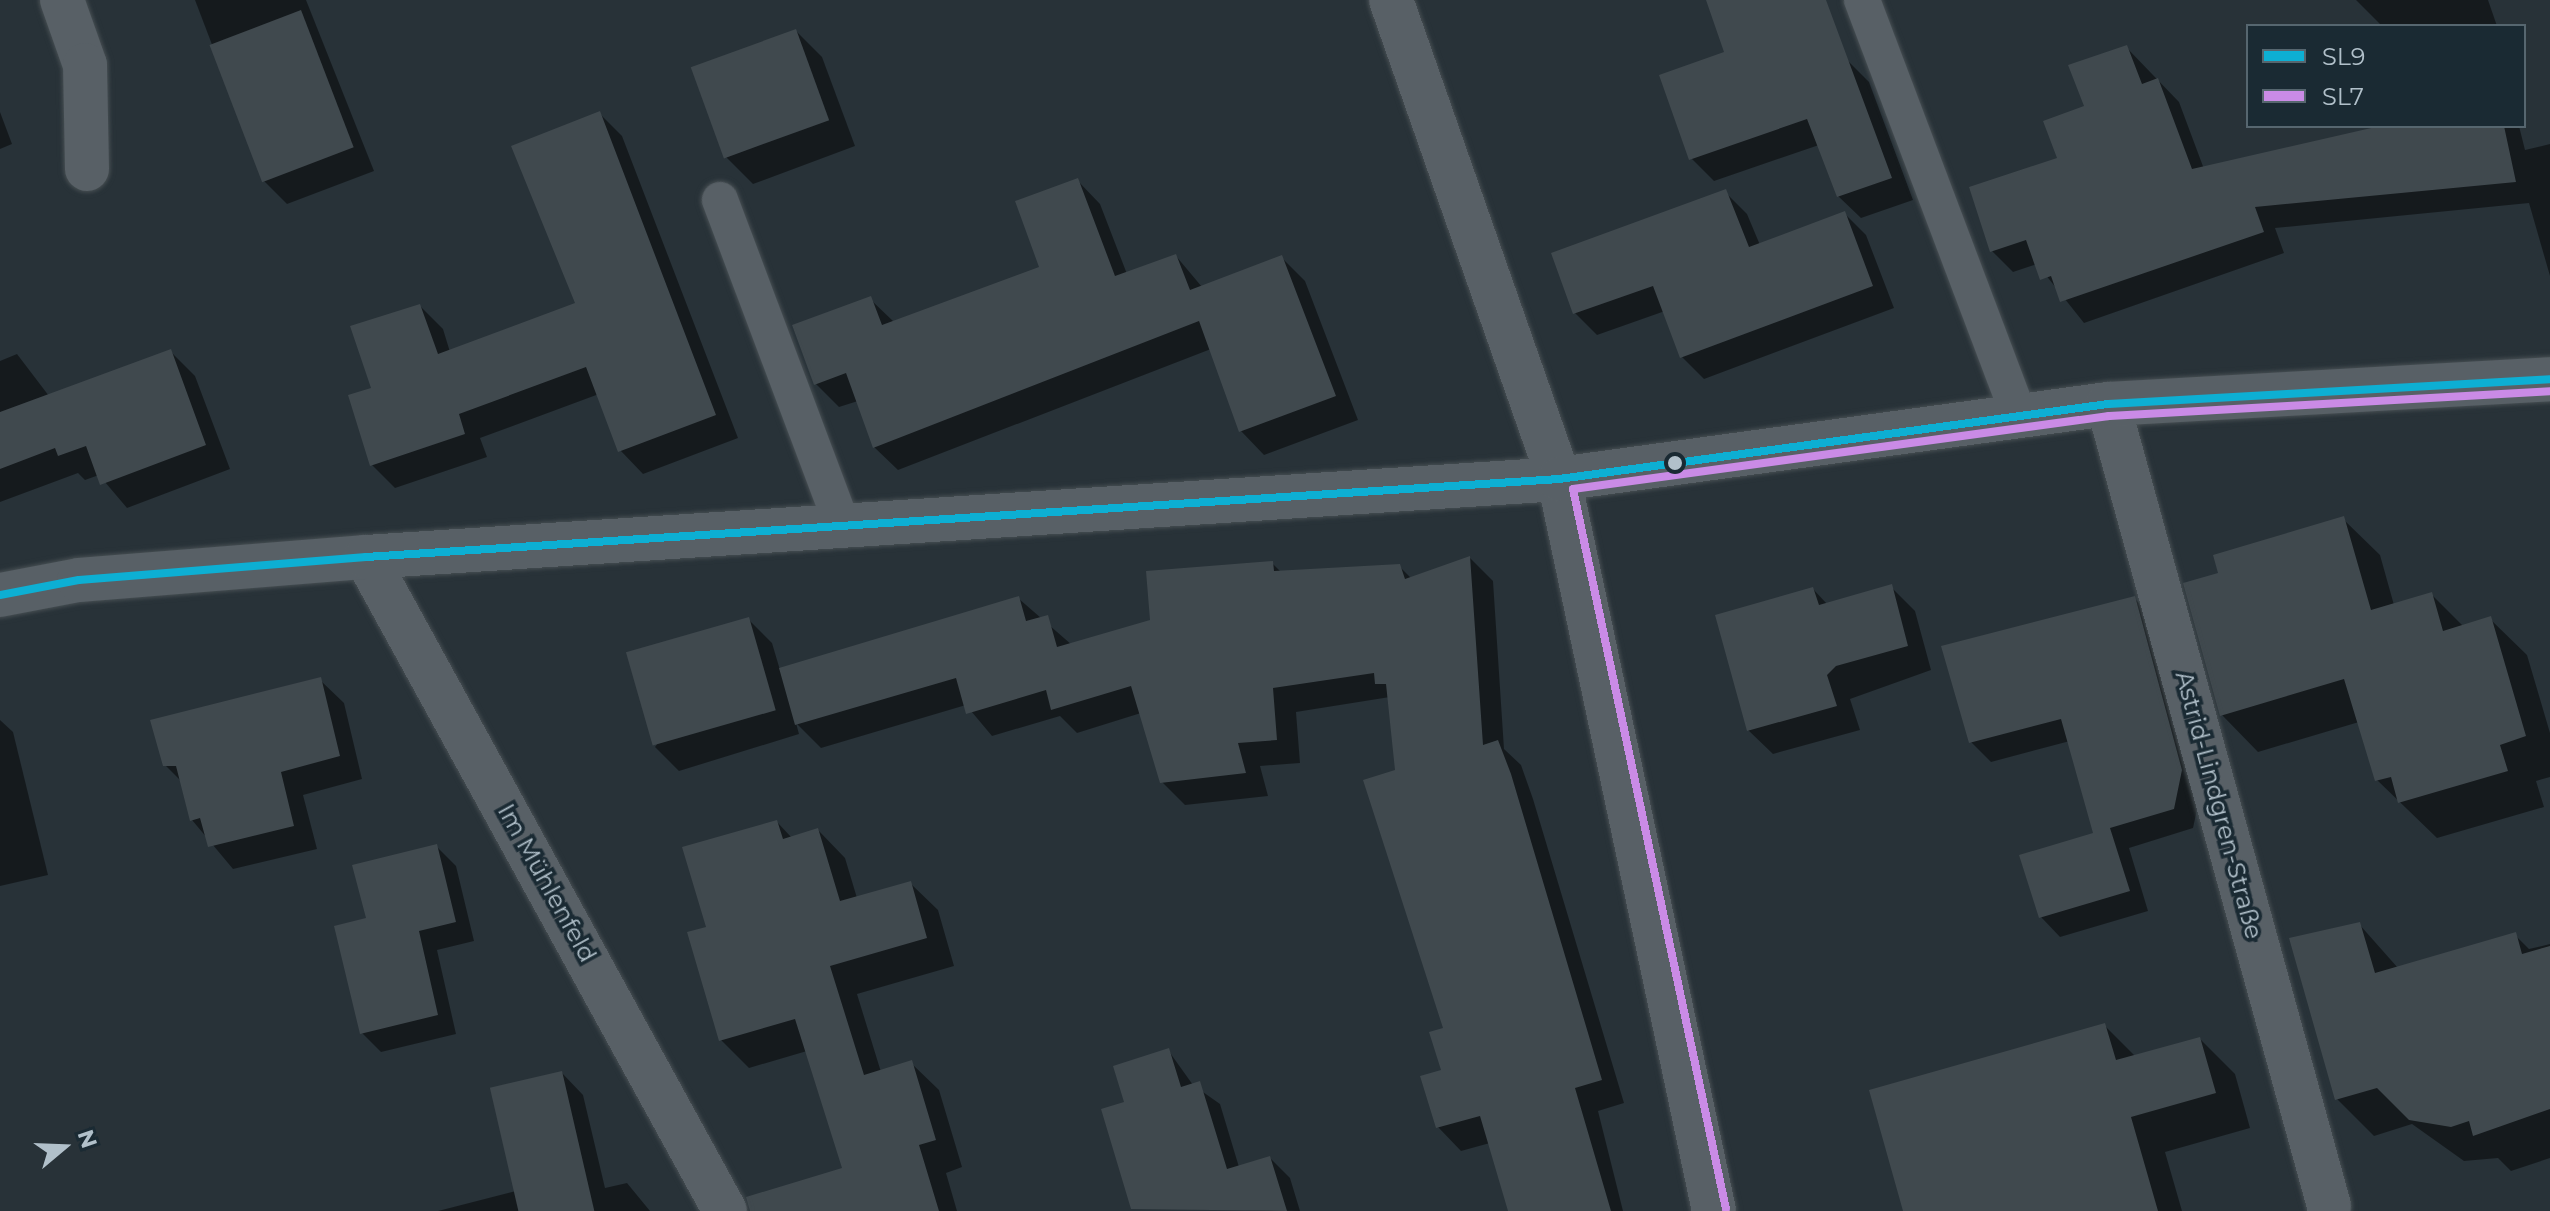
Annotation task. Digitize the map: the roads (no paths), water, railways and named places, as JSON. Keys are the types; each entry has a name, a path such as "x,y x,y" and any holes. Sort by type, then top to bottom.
{"street":[{"path":"62,0 85,65 87,169"},
{"path":"1391,0 1559,479 1714,1211"},
{"path":"0,595 79,580 366,557 1559,479 2108,404 2550,379"},
{"name":"Astrid-Lindgren-Straße","path":"2108,404 2329,1206"},
{"name":"Im Mühlenfeld","path":"366,557 725,1211"}],"lane":[{"path":"1862,0 2019,416"},
{"path":"720,200 842,525"}]}
